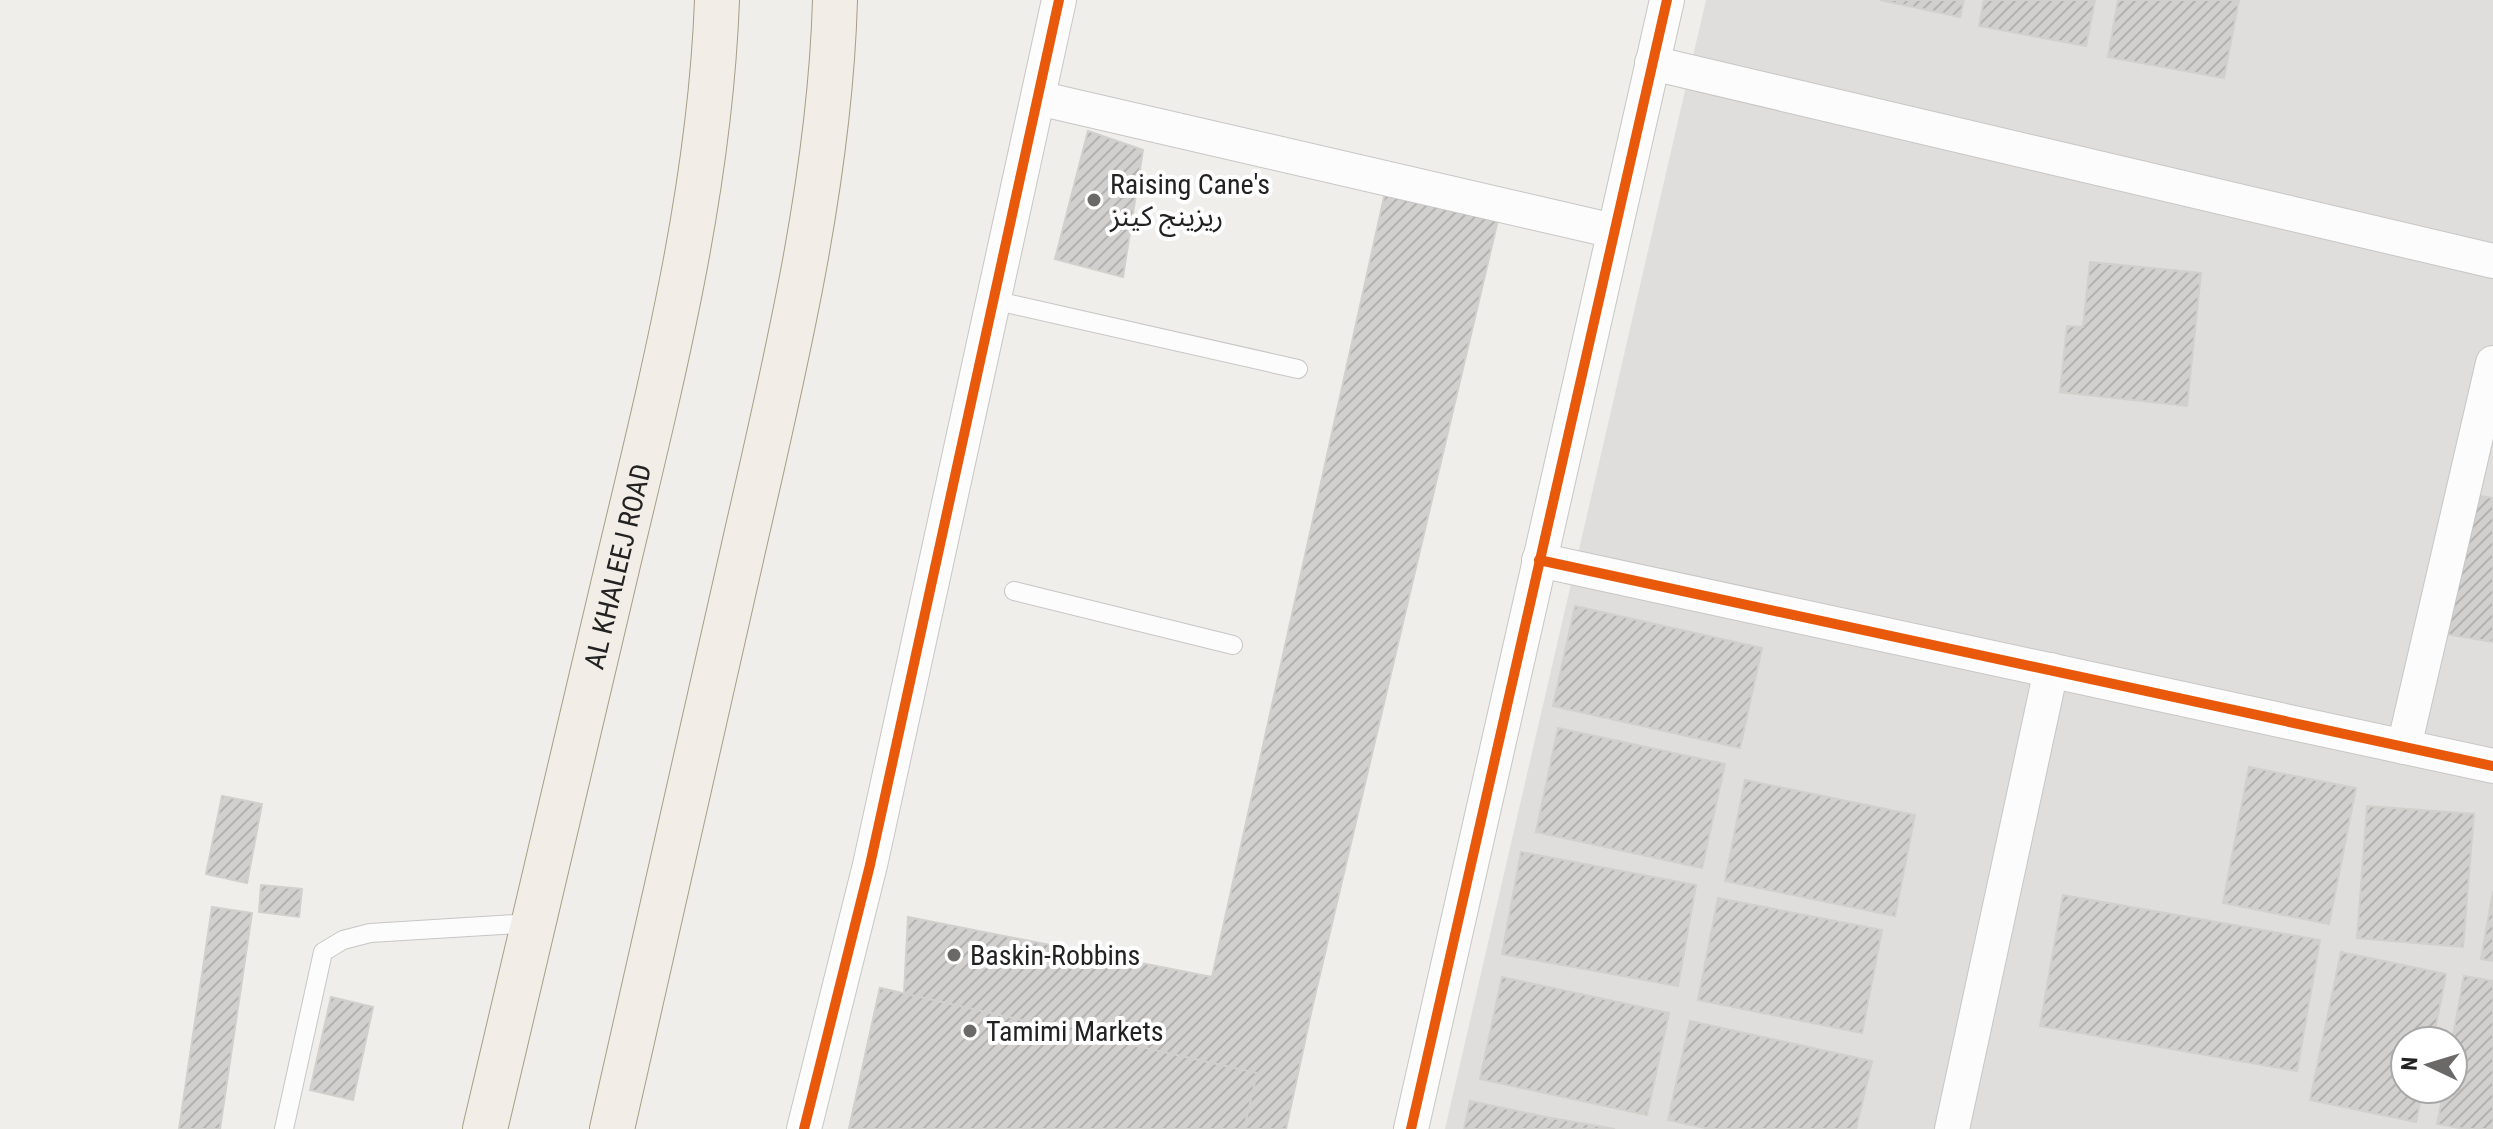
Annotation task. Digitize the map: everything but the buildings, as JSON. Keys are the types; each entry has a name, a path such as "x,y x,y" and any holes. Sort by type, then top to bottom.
{"main road":[{"name":"AL KHALEEJ ROAD","path":"485,1129 655,409 687,258 714,71 717,0"},
{"path":"612,1129 776,404 817,189 835,0"}],"street":[{"path":"804,1129 870,865 1059,0"},
{"path":"1411,1129 1667,0"},
{"path":"1652,63 2493,261"},
{"path":"1038,98 1614,231"},
{"path":"2404,747 2493,363"},
{"path":"1539,560 2493,766"},
{"path":"1952,1129 2051,670"}],"lane":[{"path":"993,300 1298,369"},
{"path":"1014,591 1233,645"},
{"path":"284,1129 323,952 343,940 370,933 532,923"}],"shaded area":[{"path":"1706,0 2493,0 2493,1129 1445,1129"}],"cycle path":[{"path":"804,1129 870,865 1059,0"},
{"path":"1411,1129 1667,0"},
{"path":"1539,560 2493,766"}],"place":[{"name":"Raising Cane's ريزينج كينز","path":"1094,200"},
{"name":"Baskin-Robbins","path":"954,955"},
{"name":"Tamimi Markets","path":"970,1031"}]}
